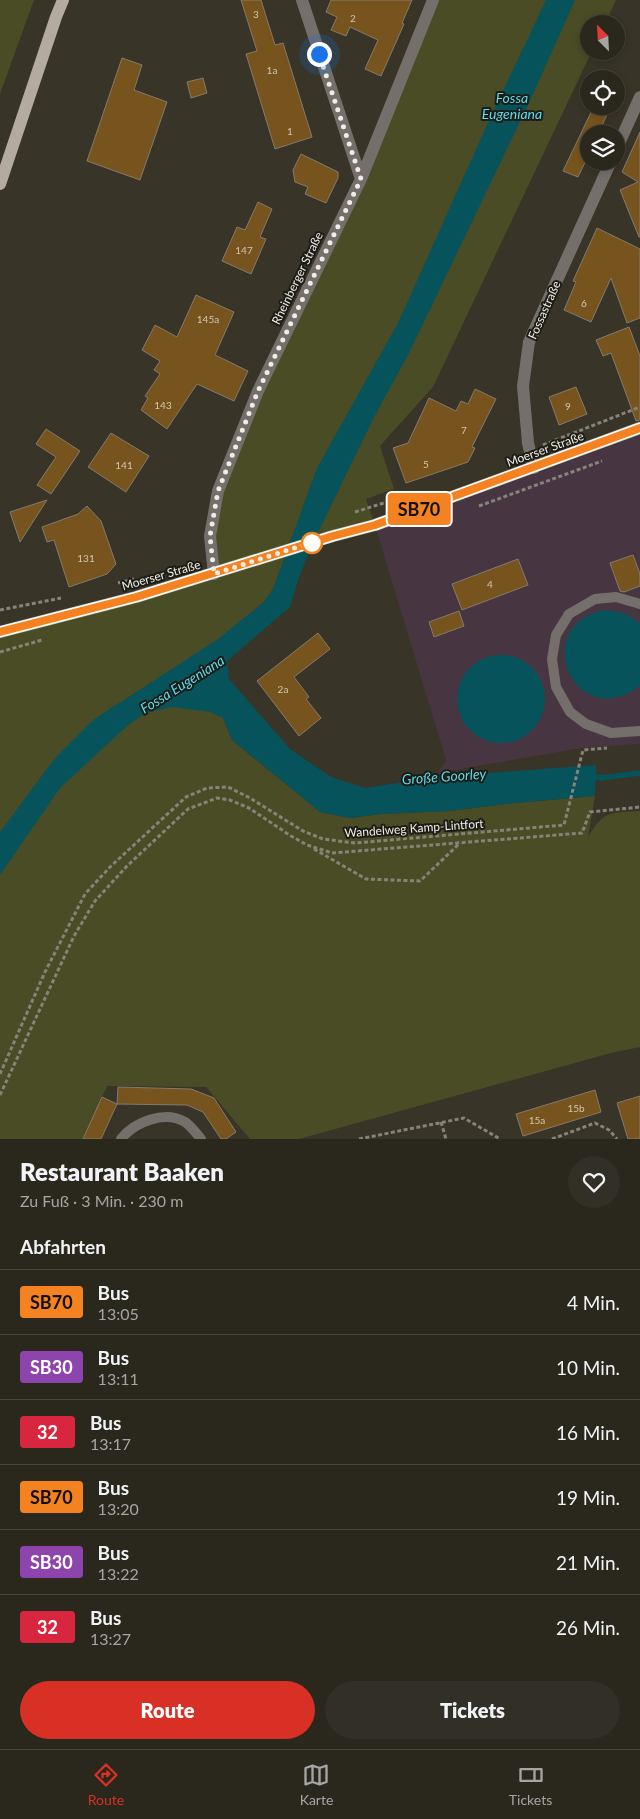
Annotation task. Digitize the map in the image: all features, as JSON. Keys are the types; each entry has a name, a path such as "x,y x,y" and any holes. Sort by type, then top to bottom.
{"main road":[{"path":"0,184 63,0"},
{"name":"Moerser Straße","path":"0,632 136,597 333,536 375,525 640,428"}],"street":[{"path":"302,0 361,179"},
{"name":"Rheinberger Straße","path":"214,574 210,536 218,491 258,391 361,179 433,0"},
{"path":"625,130 640,98"},
{"name":"Fossastraße","path":"534,468 528,443 523,386 529,342 607,170"}],"lane":[{"path":"640,604 616,597 595,599 569,614 556,635 552,659 556,687 570,712 586,724 611,733 640,731"},
{"path":"121,1139 139,1124 164,1118 176,1118 186,1123 201,1139"}],"path":[{"path":"113,584 139,578"},
{"path":"0,610 70,596"},
{"name":"Wandelweg Kamp-Lintfort","path":"0,1074 45,972 85,894 110,867 186,796 206,788 228,788 250,798 303,831 323,839 347,842 564,825 583,750 612,747"},
{"name":"Wandelweg Kamp-Lintfort","path":"0,1095 74,936 95,901 127,866 188,808 217,798 230,800 249,808 291,836 307,844 332,852 582,833 590,812 640,807"},
{"path":"307,844 366,879 420,881 461,842"},
{"path":"359,1139 464,1118 500,1139"},
{"path":"441,1122 446,1139"},
{"path":"552,1139 595,1123 609,1130 617,1139"}],"shaded area":[{"path":"640,435 640,744 581,748 438,773 446,760 375,525 553,467"}],"green space":[{"path":"0,0 34,0 0,94"},
{"path":"433,0 616,0 609,15 580,15 580,60 588,60 583,70 580,70 580,76 433,387 380,446 394,489 366,499 375,525 287,552 273,589 264,602 218,640 223,718 232,740 320,812 350,818 381,814 449,811 595,796 588,837 604,817 621,812 640,811 640,1047 611,1053 299,1139 250,1139 206,1087 107,1086 83,1139 0,1139 0,632 213,574 218,491 361,179"}],"water":[{"name":"Fossa Eugeniana","path":"546,0 575,0 529,103 409,353 374,417 312,545 290,607 227,661 229,679 290,749 331,777 365,788 436,777 596,765 595,796 449,811 381,814 350,818 320,812 232,740 223,718 210,712 172,707 145,713 127,726 60,788 0,875 0,832 55,758 93,720 218,639 264,602 273,589 317,468 398,323 491,116"},
{"path":"603,610 623,613 632,617 640,624 640,686 618,697 599,698 583,690 571,677 565,661 566,643 573,627 589,615"},
{"path":"501,655 518,658 532,668 542,682 545,699 542,716 532,730 518,740 501,743 484,740 470,730 460,716 457,699 460,682 470,668 484,658"}],"building":[{"path":"241,0 261,0 275,45 283,43 312,137 275,149 246,54 257,51"},
{"path":"331,0 412,0 402,23 404,24 381,76 365,69 378,40 350,27 346,36 331,30 337,17 326,12"},
{"path":"122,58 142,65 134,90 167,102 140,180 87,161"},
{"path":"203,78 207,93 191,98 187,82"},
{"path":"590,115 607,115 602,125 585,125"},
{"path":"640,132 640,237 620,190 638,182 622,172 625,170 625,165"},
{"path":"580,135 581,170 578,177 563,171"},
{"path":"301,154 338,172 338,178 326,203 305,194 308,187 295,182 293,170"},
{"path":"258,202 272,209 260,237 266,239 251,274 222,261 237,227 245,230"},
{"path":"597,228 640,249 640,318 627,323 611,278 591,322 564,310 576,282 573,281"},
{"path":"196,295 234,312 215,355 248,371 234,401 197,384 167,429 141,410 148,398 145,396 160,374 154,370 160,361 142,350 155,325 177,337"},
{"path":"629,327 640,356 640,420 636,421 611,353 603,356 596,340"},
{"path":"576,387 587,414 559,425 549,397"},
{"path":"475,389 496,399 472,447 475,448 468,462 406,483 393,448 408,443 429,398 456,411 461,401 468,404"},
{"path":"46,429 80,451 51,494 37,485 56,457 36,444"},
{"path":"111,433 149,456 126,492 88,467"},
{"path":"47,500 20,542 10,512"},
{"path":"87,506 101,521 116,564 107,574 69,587 54,540 47,542 42,527 78,514"},
{"path":"633,555 640,574 640,586 624,592 620,591 610,563"},
{"path":"518,559 528,585 462,610 452,584"},
{"path":"459,611 464,626 434,637 429,622"},
{"path":"318,633 330,649 294,677 309,697 306,699 321,718 299,736 257,681"},
{"path":"118,1087 191,1089 214,1098 236,1132 226,1139 221,1139 203,1112 187,1105 117,1104"},
{"path":"595,1090 601,1112 523,1136 516,1114"},
{"path":"640,1096 640,1139 628,1139 617,1103"},
{"path":"102,1097 117,1104 101,1139 83,1139"}],"waterway":[{"name":"Große Goorley","path":"590,776 601,778 640,773"}],"bus line":[{"name":"SB70","path":"0,632 136,597 333,536 375,525 640,428"}],"route":[{"path":"312,543 316,541 214,574 210,536 218,491 258,391 361,179 319,54"}]}
